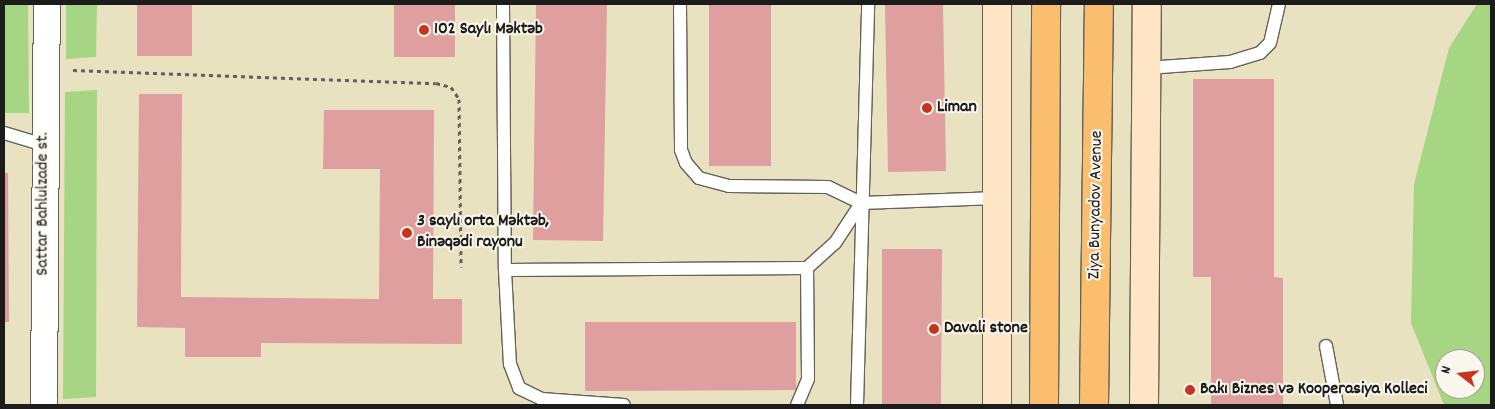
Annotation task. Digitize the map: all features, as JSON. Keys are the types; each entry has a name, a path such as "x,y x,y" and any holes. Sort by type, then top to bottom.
{"main road":[{"path":"997,4 997,405"},
{"path":"1044,405 1046,4"},
{"name":"Ziya Bunyadov Avenue","path":"1094,405 1099,4"},
{"path":"1144,405 1147,4"}],"street":[{"name":"Sattar Bahlulzade st.","path":"44,405 44,145 47,4"}],"lane":[{"path":"503,4 505,270 510,364 519,388 542,400 624,405"},
{"path":"680,4 681,150 692,171 699,178 729,186 828,186 861,203 998,198"},
{"path":"857,405 861,203 868,4"},
{"path":"1147,68 1230,62 1260,53 1270,43 1279,4"},
{"path":"4,133 44,145"},
{"path":"505,270 807,268 835,243 861,203"},
{"path":"797,405 808,380 807,268"},
{"path":"1326,346 1337,405"}],"path":[{"path":"45,69 436,83 451,87 459,99 461,267"}],"green space":[{"path":"4,4 28,4 29,113 4,113"},
{"path":"66,4 97,4 96,57 66,59"},
{"path":"1477,4 1491,4 1491,405 1444,405 1442,399 1485,399 1485,349 1435,349 1435,383 1411,323 1414,184 1449,48"},
{"path":"97,90 96,397 63,399 65,92"}],"building":[{"path":"137,4 192,4 192,56 137,56"},
{"name":"102 Saylı Məktəb","path":"394,4 455,4 455,57 394,57"},
{"path":"536,4 607,4 603,241 533,240"},
{"path":"709,4 771,4 771,166 709,166"},
{"path":"885,4 943,4 946,171 888,172"},
{"path":"1193,79 1274,79 1274,277 1283,278 1283,405 1211,405 1211,277 1193,277"},
{"name":"3 saylı orta Məktəb, Binəqədi rayonu","path":"139,94 182,94 181,297 379,299 380,169 323,169 324,110 434,110 433,299 462,299 462,344 261,343 261,357 185,357 185,328 137,327"},
{"path":"4,173 8,173 9,322 4,322"},
{"path":"882,249 942,249 941,405 882,405"},
{"path":"585,322 796,322 796,390 585,391"}],"place":[{"name":"102 Saylı Məktəb","path":"424,30"},
{"name":"Liman","path":"927,108"},
{"name":"3 saylı orta Məktəb, Binəqədi rayonu","path":"407,233"},
{"name":"Davali stone","path":"934,329"},
{"name":"Bakı Biznes və Kooperasiya Kolleci","path":"1190,390"}]}
